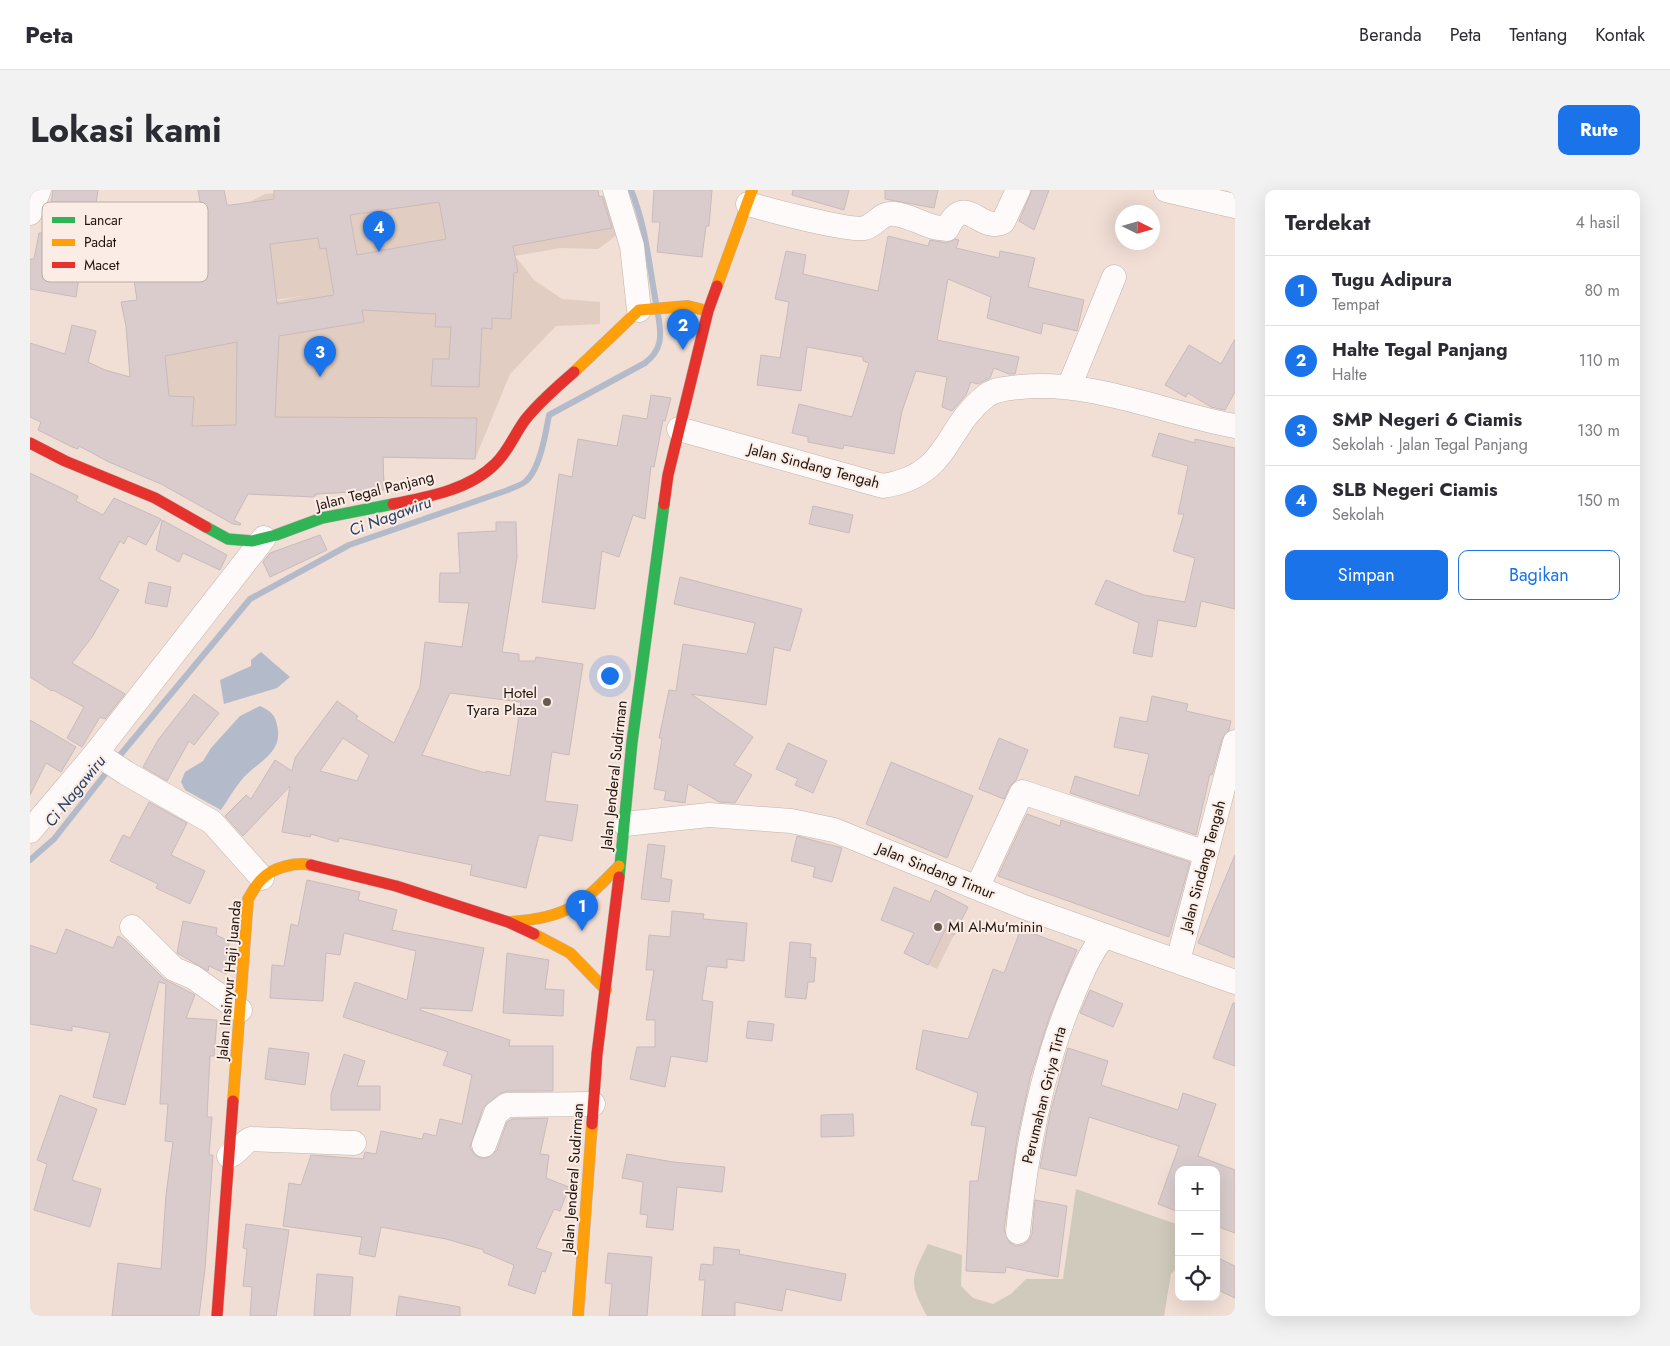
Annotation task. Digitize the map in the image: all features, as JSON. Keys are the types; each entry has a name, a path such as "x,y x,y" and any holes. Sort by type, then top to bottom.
{"main road":[{"name":"Jalan Jenderal Sudirman","path":"578,1316 597,1054 606,990 649,603 668,475 708,311 750,197"},
{"path":"648,309 688,306 708,311"},
{"name":"Jalan Tegal Panjang","path":"30,443 65,461 155,498 228,539 240,542 278,535 321,518 431,494 477,478 504,456 526,419 554,389 648,309"},
{"path":"262,878 273,870 302,863 323,866 396,886 508,922 548,940 570,953 606,990"},
{"path":"508,922 544,919 568,909 585,900 619,866"},
{"name":"Jalan Insinyur Haji Juanda","path":"217,1316 248,899 262,878"}],"street":[{"path":"30,213 39,190"},
{"path":"615,190 648,309"},
{"path":"750,197 834,225 864,228 887,214 898,214 938,229 947,229 952,218 964,212 970,213 981,221 999,224 1003,222 1018,190"},
{"path":"1166,190 1235,206"},
{"path":"1069,386 1114,277"},
{"name":"Jalan Sindang Tengah","path":"679,429 883,486 902,483 918,476 929,467 965,420 988,394 1009,388 1042,385 1069,386 1131,398 1165,410 1235,426"},
{"path":"30,831 99,755 264,538"},
{"name":"Jalan Sindang Tengah","path":"1178,961 1235,742"},
{"path":"99,755 126,773 212,822 262,878"},
{"path":"977,888 1022,792 1206,852"},
{"name":"Jalan Sindang Timur","path":"625,824 709,815 791,822 834,830 1103,937 1235,982"},
{"path":"132,927 174,969 193,976 240,1010"},
{"name":"Perumahan Griya Tirta","path":"1018,1232 1025,1162 1055,1038 1090,953 1103,937"},
{"path":"484,1145 496,1113 506,1105 593,1104"},
{"path":"229,1156 237,1152 245,1141 250,1139 354,1143"}],"shaded area":[{"path":"317,190 598,190 600,197 611,195 618,234 598,249 560,248 515,256 534,280 562,299 600,302 600,324 556,326 510,374 475,459 383,458 385,491 320,494 314,497 254,495 250,489 131,381 126,328 164,324 303,296 202,310 248,203 265,194"},
{"name":"MI Al-Mu'minin","path":"935,890 968,907 937,969 904,953"},
{"path":"1076,1189 1175,1224 1175,1270 1171,1274 1164,1316 927,1316 914,1287 915,1273 928,1244 962,1255 961,1286 973,1298 993,1304 1011,1294 1026,1279 1063,1279"}],"water":[{"path":"261,652 290,677 277,688 224,704 220,680 251,666 251,660"},
{"path":"260,706 269,711 275,718 278,734 277,742 269,755 241,781 221,810 185,790 181,782 185,772 203,761 211,748 240,716"}],"building":[{"path":"53,190 98,190 96,202 51,202"},
{"path":"198,190 224,190 227,205 231,205 274,199 274,190 598,190 599,197 602,196 612,228 513,246 518,272 514,273 511,319 492,318 492,329 482,328 479,387 431,386 433,359 449,359 451,327 435,327 436,314 362,310 364,322 279,336 275,417 477,418 475,459 383,457 384,489 315,494 314,497 248,494 234,520 240,525 233,524 161,484 109,462 79,446 78,449 72,447 38,430 41,422 30,417 30,343 65,354 72,325 96,331 88,362 105,370 130,377 126,326 121,302 137,300 134,282 208,282 208,202 200,202","holes":["439,202 446,239 357,255 350,215","318,238 320,249 326,248 334,295 277,304 270,244","237,342 236,425 192,426 194,397 169,396 165,356"]},
{"path":"654,190 712,190 709,226 706,226 702,257 657,252 660,222 652,222"},
{"path":"793,190 849,190 844,210 792,195"},
{"path":"885,190 938,190 934,208 885,199"},
{"path":"1032,190 1049,190 1034,230 1019,221"},
{"path":"39,233 42,233 42,282 78,282 76,297 30,289 30,259 34,259"},
{"path":"888,236 928,246 930,240 946,243 955,239 959,240 956,248 999,258 1000,251 1035,258 1028,287 1084,300 1077,331 1043,323 1041,334 987,318 991,297 948,279 937,340 1019,357 1015,374 1009,374 994,368 990,378 978,384 971,382 966,395 952,411 942,407 947,377 916,371 902,411 894,454 844,445 843,449 808,442 808,437 792,433 799,404 852,417 869,363 863,361 863,357 807,347 801,391 757,385 761,355 780,358 789,302 775,299 786,251 806,255 803,274 878,291"},
{"path":"1235,339 1235,392 1225,410 1211,407 1188,393 1186,397 1165,385 1189,345 1221,364"},
{"path":"651,395 671,398 665,421 663,420 654,467 651,466 645,519 633,515 619,557 602,551 595,609 542,602 559,474 572,477 578,439 617,446 623,415 647,419"},
{"path":"1159,433 1195,443 1195,439 1235,448 1235,609 1201,601 1196,627 1158,620 1152,657 1133,653 1139,623 1095,604 1106,580 1144,595 1185,602 1195,558 1173,551 1184,514 1178,514 1188,466 1152,456"},
{"path":"30,473 78,496 76,501 103,515 114,498 161,519 146,545 128,536 124,544 120,541 99,579 119,590 92,637 72,663 125,694 105,719 100,717 82,747 67,738 84,707 52,691 30,677"},
{"path":"813,506 853,515 849,533 809,524"},
{"path":"162,520 227,555 220,570 183,553 179,562 156,550"},
{"path":"496,522 516,522 517,557 502,652 519,654 519,661 535,661 536,657 583,664 569,755 552,752 545,801 578,805 572,841 539,835 526,888 470,875 472,865 339,838 338,842 311,834 310,837 282,832 290,786 243,836 225,816 246,795 251,799 275,760 292,771 295,758 337,701 358,716 356,719 394,743 420,687 425,642 462,647 469,603 439,602 440,573 460,573 458,533 496,531","holes":["450,693 521,702 510,776 486,771 486,773 422,755","343,738 369,755 357,781 320,771"]},
{"path":"320,535 327,550 270,577 263,562 270,553"},
{"path":"680,577 802,609 790,651 774,647 766,705 691,694 753,737 734,765 752,775 735,803 719,802 688,784 685,803 664,800 666,791 654,789 662,738 659,738 669,690 676,691 683,644 747,654 755,623 674,604"},
{"path":"149,582 171,587 167,607 145,603"},
{"path":"194,694 219,713 194,745 189,741 167,781 143,767 158,740"},
{"path":"1152,696 1188,704 1186,711 1231,721 1229,730 1222,739 1212,775 1210,774 1196,835 1070,793 1075,776 1139,796 1149,754 1114,747 1120,717 1147,722"},
{"path":"30,720 76,747 61,772 46,763 30,795"},
{"path":"999,738 1028,750 1016,780 1010,786 1004,799 979,789"},
{"path":"788,743 827,761 813,793 795,785 798,779 776,769"},
{"path":"891,762 973,796 947,858 866,824"},
{"path":"149,802 187,823 171,855 205,871 190,904 156,888 158,884 110,861 123,835 130,838"},
{"path":"1027,814 1060,826 1061,820 1190,862 1169,937 998,876"},
{"path":"797,836 842,848 832,882 813,877 815,867 791,861"},
{"path":"648,844 665,846 661,878 672,880 669,902 641,899"},
{"path":"1235,855 1235,958 1198,943"},
{"path":"307,880 360,892 358,900 397,910 392,930 484,948 472,1011 421,1008 420,1010 510,1040 509,1046 553,1046 553,1091 507,1091 499,1094 483,1108 470,1147 474,1154 480,1158 487,1158 497,1150 507,1122 512,1119 548,1118 540,1154 549,1155 546,1178 569,1187 560,1211 554,1209 536,1248 552,1253 545,1272 542,1271 535,1294 508,1285 514,1265 483,1252 484,1250 446,1239 381,1227 375,1257 359,1254 362,1237 283,1226 289,1183 301,1185 311,1155 363,1159 365,1152 376,1154 381,1131 422,1139 424,1133 436,1136 440,1119 462,1124 472,1075 443,1065 448,1052 343,1017 355,982 407,1000 416,951 344,933 340,955 326,953 323,1001 270,998 272,965 284,966 291,924 298,926"},
{"name":"MI Al-Mu'minin","path":"894,887 930,902 935,890 968,907 954,935 945,930 928,965 904,953 914,933 881,920"},
{"path":"672,911 704,914 703,919 747,923 744,961 727,959 727,968 707,966 702,1000 713,1002 707,1062 671,1056 665,1087 630,1079 637,1047 655,1047 655,1020 646,1020 654,970 646,970 649,935 670,937"},
{"path":"183,921 217,928 216,935 229,941 226,974 209,966 208,971 177,953"},
{"path":"66,929 113,948 118,936 125,940 164,979 195,995 186,1018 217,1020 214,1056 210,1056 207,1117 212,1117 209,1155 213,1155 205,1269 199,1316 112,1316 118,1263 161,1269 166,1195 173,1142 165,1141 168,1104 160,1104 166,984 159,982 125,1105 93,1097 110,1033 72,1026 72,1031 30,1024 30,945 56,954"},
{"path":"1021,929 1077,950 1049,1018 1030,1078 1017,1139 1004,1230 1010,1243 1016,1246 1023,1245 1032,1234 1035,1200 1067,1206 1058,1277 1006,1267 1005,1273 966,1271 970,1181 978,1181 986,1127 971,1125 978,1093 916,1069 923,1030 968,1039 993,969 1004,973"},
{"path":"790,942 811,944 810,957 816,958 814,982 808,982 806,999 785,997"},
{"path":"507,953 549,960 545,989 564,990 563,1016 503,1013"},
{"path":"1090,990 1123,1004 1113,1027 1080,1013"},
{"path":"1233,1003 1235,1003 1235,1066 1213,1058"},
{"path":"748,1021 774,1024 772,1041 746,1038"},
{"path":"269,1048 309,1053 305,1085 265,1079"},
{"path":"1068,1048 1108,1061 1101,1085 1178,1110 1183,1093 1216,1104 1198,1156 1235,1170 1235,1233 1220,1227 1220,1166 1175,1166 1175,1210 1158,1204 1179,1146 1089,1117 1076,1176 1040,1168 1050,1114"},
{"path":"344,1054 365,1061 357,1086 380,1086 380,1110 331,1110 331,1094"},
{"path":"60,1095 97,1109 72,1180 101,1189 90,1227 34,1210 47,1164 37,1160"},
{"path":"853,1114 854,1136 821,1137 821,1115"},
{"path":"627,1154 673,1162 725,1167 722,1192 677,1187 673,1230 646,1227 648,1215 640,1214 643,1182 622,1178"},
{"path":"246,1224 289,1230 276,1316 250,1316 252,1287 243,1286 247,1249 243,1248"},
{"path":"714,1247 740,1250 739,1254 846,1274 841,1301 786,1289 782,1311 735,1302 735,1316 702,1316 705,1280 699,1280 701,1264 713,1265"},
{"path":"608,1253 652,1257 647,1316 609,1316 612,1284 605,1283"},
{"path":"1220,1259 1235,1266 1235,1298 1220,1291"},
{"path":"317,1274 353,1277 350,1316 314,1316"},
{"path":"399,1296 460,1307 460,1316 396,1316"}],"waterway":[{"name":"Ci Nagawiru","path":"631,190 644,232 656,303"},
{"name":"Ci Nagawiru","path":"116,760 250,599 349,545 508,490 524,482 531,475 539,459 549,415 651,358 658,348 660,336 658,315"},
{"name":"Ci Nagawiru","path":"30,860 54,839 110,768"}],"traffic: fast":[{"path":"206,527 228,539 252,541 276,535 322,518 393,504"},
{"path":"619,877 632,742 664,504"}],"traffic: slow":[{"path":"717,286 752,190"},
{"path":"574,372 639,310 688,306 708,311"},
{"path":"233,1101 248,899 260,881 272,871 292,865 311,865"},
{"path":"510,922 546,917 572,907 594,891 619,866"},
{"path":"534,934 570,953 606,990"},
{"path":"578,1316 592,1124"}],"traffic: jam":[{"path":"664,504 668,475 708,311 717,286"},
{"path":"393,504 447,491 485,473 504,454 530,413 574,372"},
{"path":"30,443 65,461 155,498 206,527"},
{"path":"311,865 396,886 508,922 534,934"},
{"path":"592,1124 597,1054 619,877"},
{"path":"217,1316 233,1101"}],"place":[{"name":"SLB Negeri Ciamis","path":"379,252"},
{"name":"Halte Tegal Panjang","path":"683,350"},
{"name":"SMP Negeri 6 Ciamis","path":"320,377"},
{"name":"Hotel Tyara Plaza","path":"547,702"},
{"name":"MI Al-Mu'minin","path":"938,927"},
{"name":"Tugu Adipura","path":"582,931"}]}
